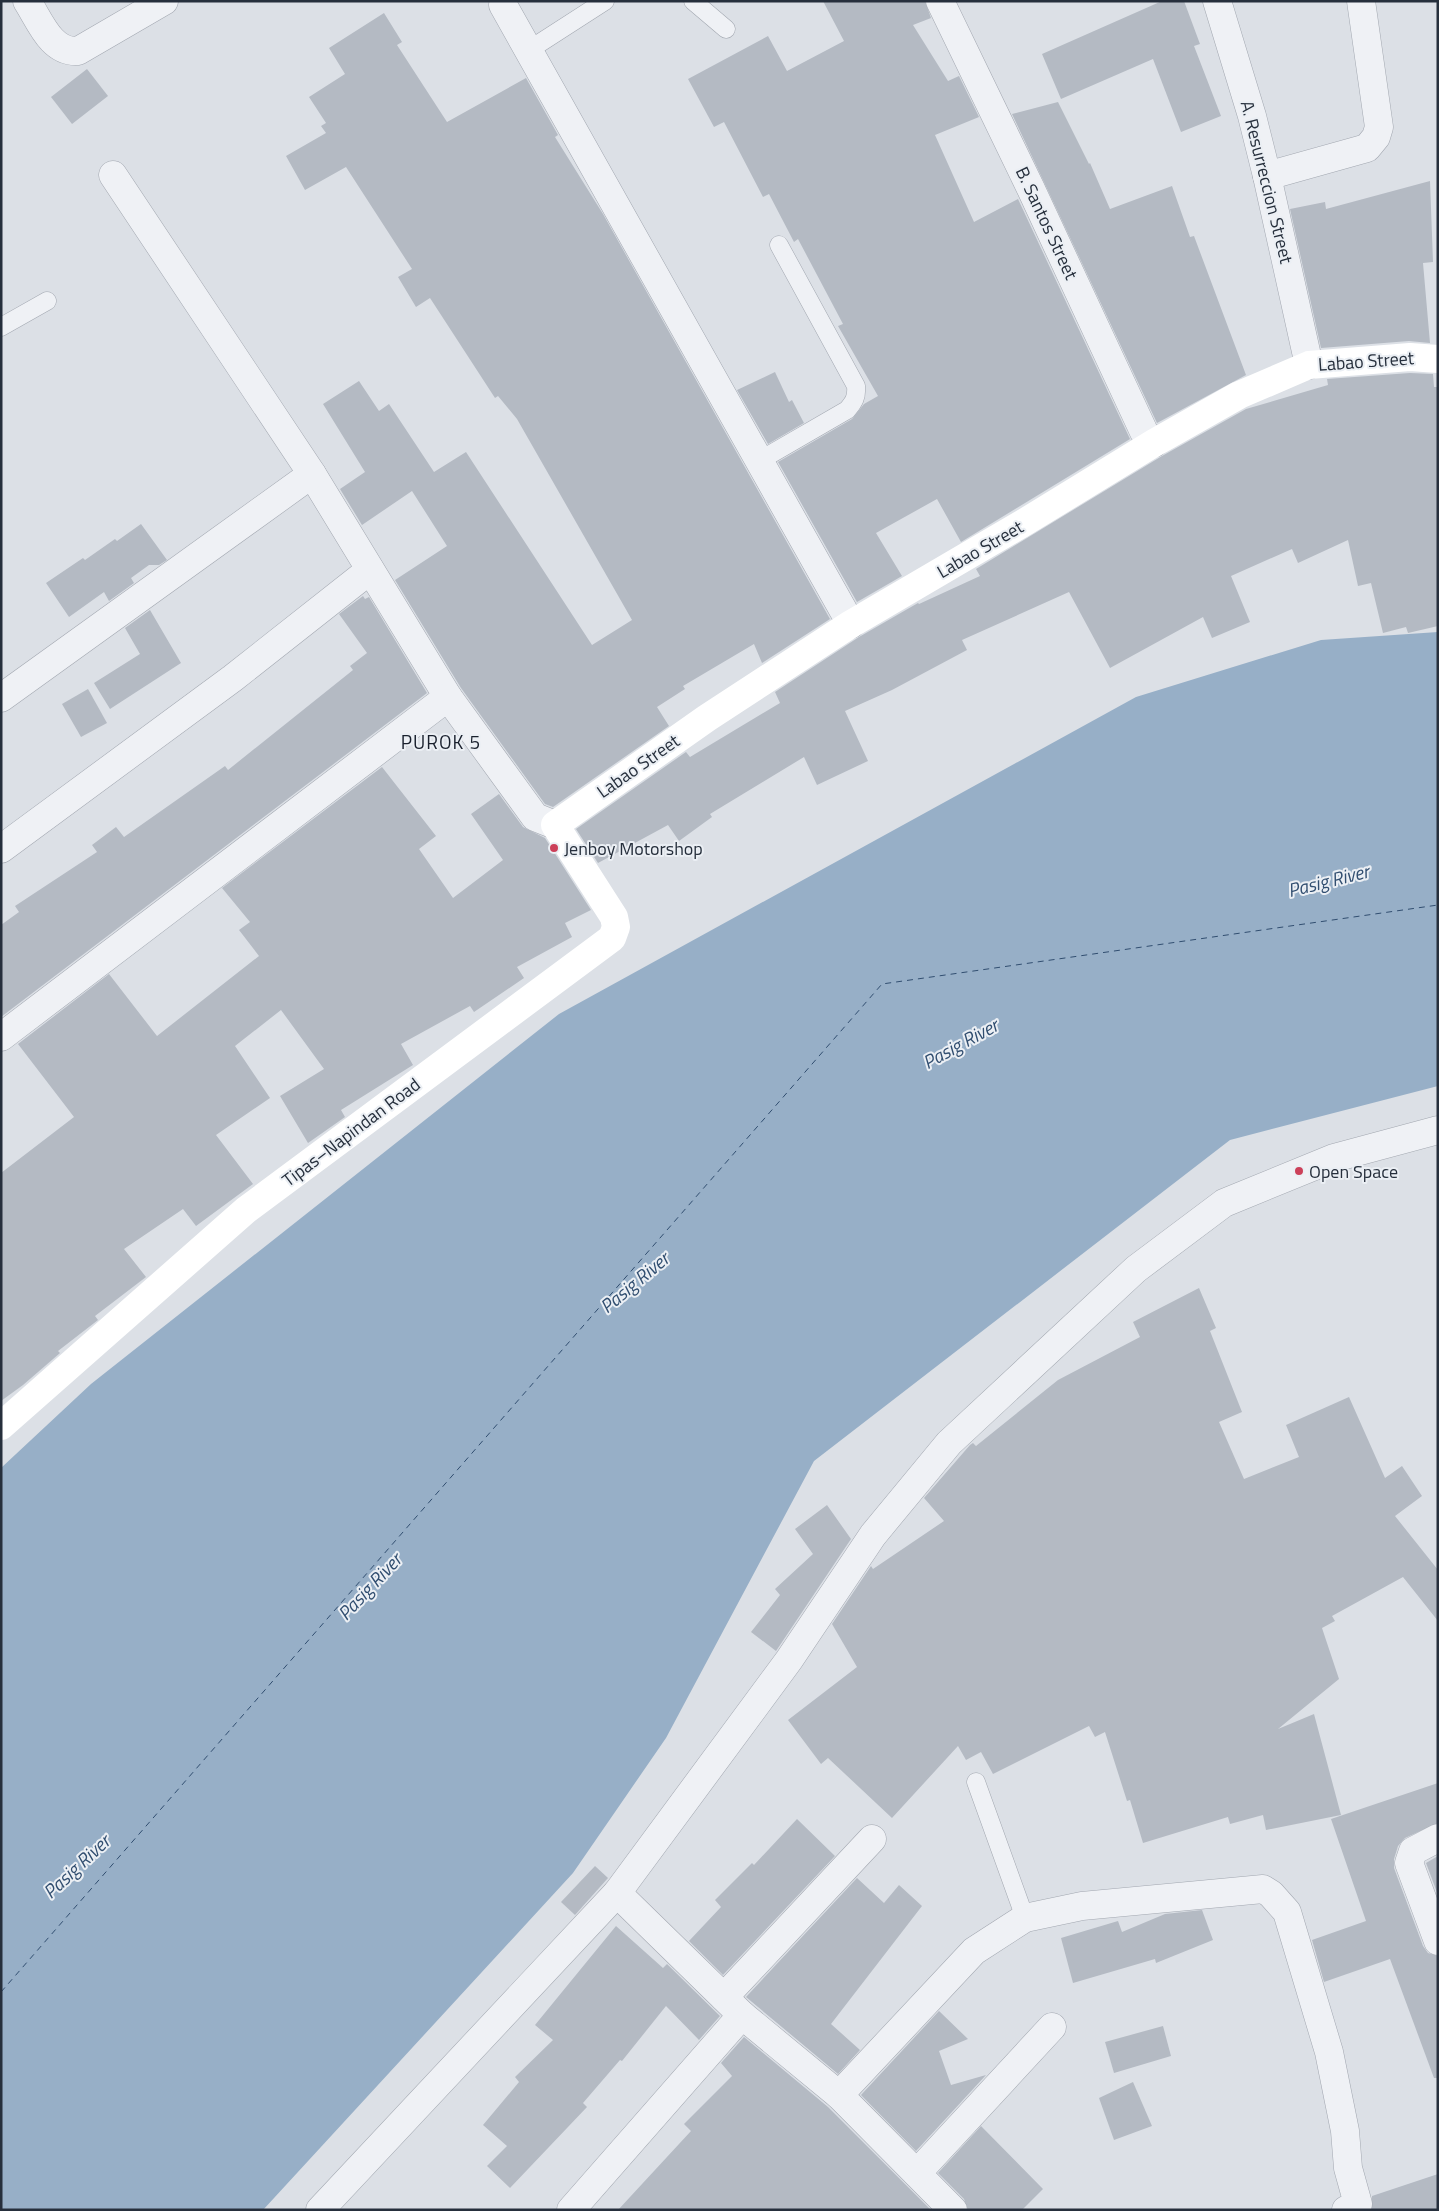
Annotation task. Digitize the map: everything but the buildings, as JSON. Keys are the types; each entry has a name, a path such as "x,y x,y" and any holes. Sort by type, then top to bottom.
{"main road":[{"name":"Labao Street","path":"555,825 707,718 851,624 1025,522 1154,443 1239,395 1310,365 1410,356 1438,359"},
{"name":"Tipas–Napindan Road","path":"1,1426 246,1210 612,938 616,927 614,917 555,825"}],"street":[{"path":"27,1 52,41 67,52 78,51 164,1"},
{"name":"B. Santos Street","path":"940,1 1031,189 1144,432 1154,443"},
{"name":"A. Resurreccion Street","path":"1217,1 1252,116 1310,365"},
{"path":"1267,176 1367,148 1376,137 1379,127 1376,95 1362,1"},
{"path":"503,5 851,624"},
{"path":"113,175 312,474 448,697 535,817 555,825"},
{"path":"1,698 312,474"},
{"path":"1,848 233,678 370,570"},
{"path":"1,1038 448,697"},
{"path":"320,2210 617,1893 790,1660 873,1535 949,1443 1136,1269 1224,1203 1334,1158 1438,1130"},
{"path":"1438,1838 1413,1851 1409,1863 1438,1941"},
{"path":"571,2210 733,2006 872,1839"},
{"path":"839,2095 974,1952 1025,1918 1082,1906 1263,1890 1271,1894 1287,1912 1329,2052 1345,2131 1348,2168 1355,2208"},
{"path":"617,1893 733,2006 839,2095 953,2210"},
{"path":"917,2173 1052,2027"}],"lane":[{"path":"529,50 605,1"},
{"path":"693,1 726,29"},
{"path":"759,461 847,410 854,402 857,392 856,386 779,245"},
{"path":"1,327 48,300"},
{"path":"976,1782 1025,1918"}],"water":[{"name":"Pasig River","path":"1438,632 1438,1086 1230,1140 814,1461 666,1738 573,1873 263,2210 1,2210 1,1468 91,1384 559,1014 1136,697 1321,640"}],"ferry route":[{"path":"1,1992 882,984 1438,905"}],"place":[{"name":"Jenboy Motorshop","path":"554,848"},
{"name":"Open Space","path":"1299,1171"}],"district":[{"name":"PUROK 5","path":"441,741"}]}
